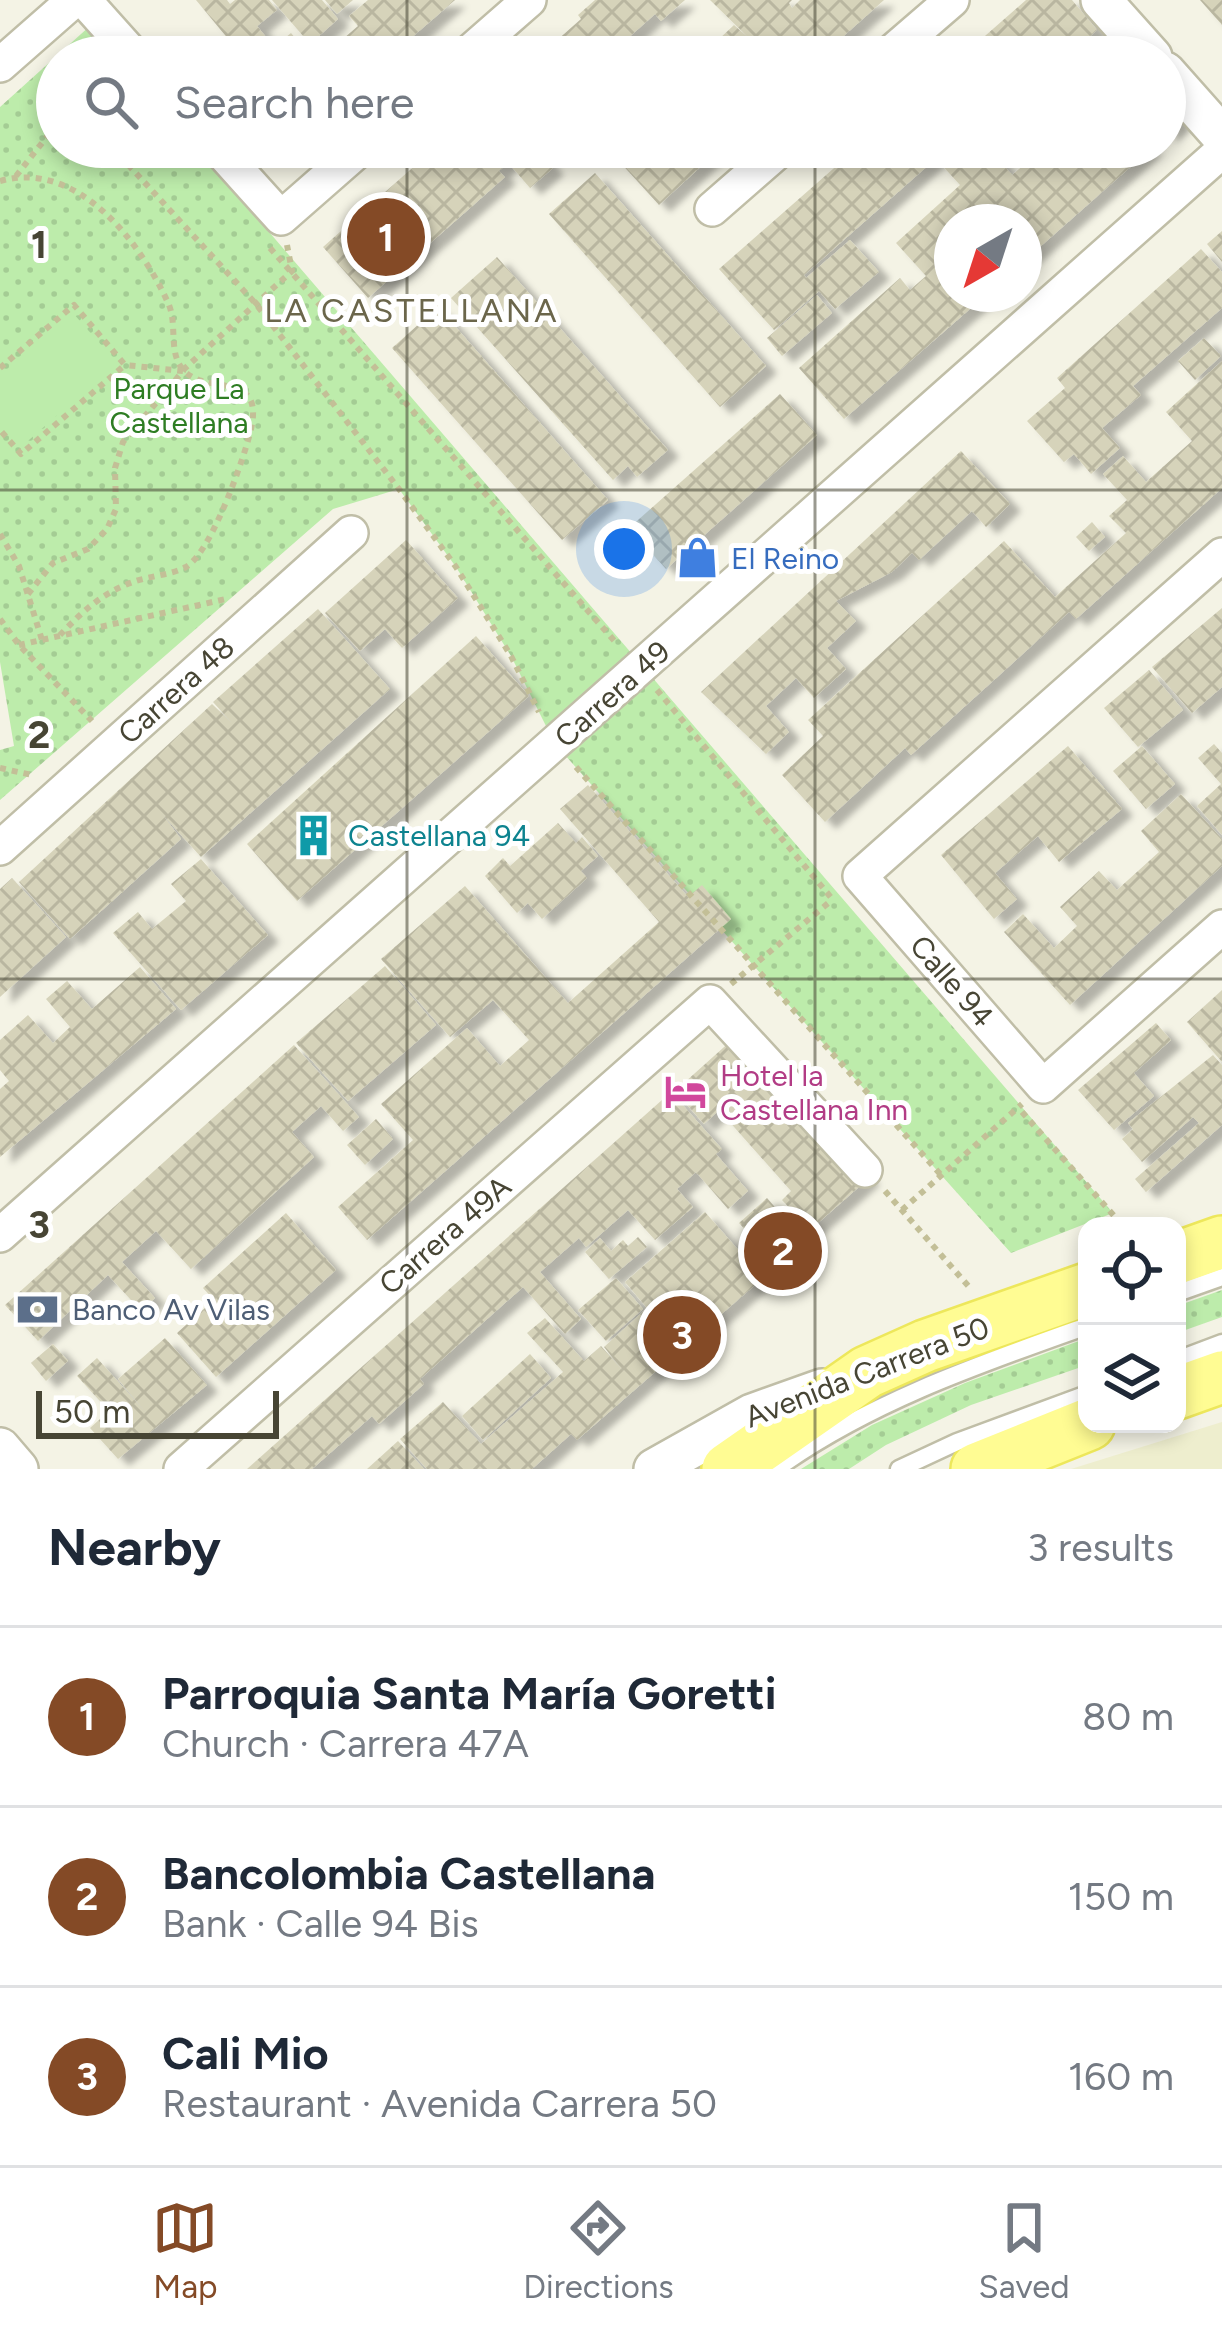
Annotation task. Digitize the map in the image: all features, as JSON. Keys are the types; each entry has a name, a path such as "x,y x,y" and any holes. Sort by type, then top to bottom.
{"main road":[{"path":"1186,1255 1222,1242"},
{"name":"Avenida Carrera 50","path":"867,1372 1078,1292"},
{"path":"728,1469 867,1372"},
{"path":"1186,1390 1222,1377"},
{"path":"977,1469 1078,1428"}],"street":[{"path":"0,65 74,0"},
{"path":"84,0 116,36"},
{"path":"488,36 529,0"},
{"path":"910,36 952,0"},
{"path":"1101,0 1133,36"},
{"path":"1186,96 1222,136"},
{"name":"Carrera 49","path":"0,1235 1222,151"},
{"path":"236,168 281,218 338,168"},
{"path":"712,209 759,168"},
{"name":"Carrera 48","path":"0,848 351,532"},
{"path":"860,876 1222,555"},
{"name":"Calle 94","path":"860,876 1043,1086"},
{"path":"1043,1086 1222,927"},
{"path":"710,1002 866,1170"},
{"name":"Carrera 49A","path":"181,1469 710,1002"},
{"name":"Avenida Carrera 50","path":"654,1469 752,1414 867,1372"},
{"path":"0,1448 18,1469"}],"lane":[{"path":"1186,1291 1222,1277"},
{"path":"776,1469 815,1441 886,1405 986,1361 1078,1329"},
{"path":"1186,1357 1222,1343"},
{"path":"899,1469 1078,1397"}],"path":[{"path":"16,176 36,151"},
{"path":"131,168 256,304 456,567 511,656 555,744 942,1176"},
{"path":"0,181 16,176 57,182 90,198 145,266 170,307 176,358 183,371 192,378 235,386 248,396 254,415 242,457 203,549 186,566 90,602 60,635"},
{"path":"28,594 53,563 88,549 102,536 116,509 116,468 123,442 183,371 292,271"},
{"path":"0,368 74,305 125,364 183,371"},
{"path":"0,430 21,454 125,364"},
{"path":"0,534 19,566 42,640"},
{"path":"19,645 232,597"},
{"path":"0,619 79,709 118,742"},
{"path":"710,1002 860,876"},
{"path":"902,1210 1043,1086"},
{"path":"866,1170 974,1293"}],"shaded area":[{"path":"1222,1422 1222,1469 1071,1469"}],"green space":[{"name":"Parque La Castellana","path":"91,25 101,36 79,36"},
{"name":"Parque La Castellana","path":"36,75 36,168 214,168 1113,1213 1078,1217 1078,1227 1011,1253 555,744 511,656 456,567 399,489 333,509 0,800 0,750 14,746 0,662 0,107"},
{"path":"73,313 117,363 21,447 0,423 0,376"},
{"path":"1222,1290 1222,1317 1186,1330 1186,1303"},
{"path":"1078,1341 1078,1368 971,1405 886,1445 849,1469 801,1469 872,1425 965,1383"}],"building":[{"path":"196,0 227,0 230,4 269,0 277,10 257,26 265,36 226,36"},
{"path":"272,0 322,0 338,19 319,36 303,36"},
{"path":"325,0 353,0 337,14"},
{"path":"368,0 455,0 413,36 346,36 358,26 349,16"},
{"path":"595,0 685,0 661,21 655,14 630,36 562,36 581,19 578,15"},
{"path":"710,0 792,0 792,8 800,0 884,0 844,36 747,36"},
{"path":"1026,0 1072,0 1097,30 1090,36 985,36"},
{"path":"1200,0 1222,0 1222,25"},
{"path":"734,25 746,36 722,36"},
{"path":"412,168 502,168 499,171 505,177 368,298 323,247"},
{"path":"513,168 553,168 530,188"},
{"path":"625,168 699,168 659,205"},
{"path":"834,168 925,168 804,275 806,278 850,240 879,272 835,309 819,291 774,330 719,269"},
{"path":"944,168 1006,168 1012,175 1020,168 1129,168 1042,245 1042,204 939,204 960,185"},
{"path":"595,173 766,366 720,407 549,214"},
{"path":"934,209 934,312 966,312 844,419 799,368 900,278 910,290 926,276 896,243"},
{"path":"1222,231 1222,262 1207,244"},
{"path":"1201,249 1222,272 1222,308 1133,386 1141,395 1102,428 1120,448 1091,474 1074,454 1064,462 1027,421 1065,388 1057,378"},
{"path":"497,257 668,450 637,477 628,466 613,480 451,298"},
{"path":"817,295 832,313 782,356 767,338"},
{"path":"438,307 608,500 562,540 392,348"},
{"path":"1204,338 1221,356 1195,380 1178,361"},
{"path":"1222,361 1222,488 1076,619 1069,612 911,755 905,748 825,822 782,775 823,736 808,720 1004,541 1055,597 1126,533 1109,516 1127,500 1103,474 1123,456 1146,482 1192,441 1166,412"},
{"path":"780,394 817,435 666,569 629,528"},
{"path":"961,451 1010,504 986,527 972,511 919,560 912,553 892,572 836,601 856,621 827,648 846,669 814,698 796,678 766,706 789,732 766,754 701,692"},
{"path":"1092,522 1105,537 1089,551 1076,537"},
{"path":"406,540 458,598 402,648 385,629 360,651 325,613"},
{"path":"1222,608 1222,687 1192,713 1152,667"},
{"path":"318,609 390,689 201,857 162,814 181,839 70,939 19,882 212,704 232,723 213,702"},
{"path":"476,636 529,696 297,901 247,844"},
{"path":"1149,670 1183,710 1138,747 1104,708"},
{"path":"1214,744 1222,753 1222,835 1197,806 1221,784 1198,758"},
{"path":"1068,746 1122,809 1059,862 1038,836 995,873 1017,899 994,919 941,855"},
{"path":"1142,746 1175,784 1146,809 1113,771"},
{"path":"588,785 688,897 702,885 731,919 367,1240 338,1207 413,1140 381,1104 467,1028 500,1066 529,1040 493,1000 450,1037 381,959 465,886 568,1003 659,922 560,809"},
{"path":"1181,794 1222,839 1222,866 1070,1005 1004,932 1023,914 1054,948 1077,926 1060,907 1099,871 1117,890 1159,852 1141,831"},
{"path":"558,823 576,843 582,837 598,856 581,871 587,878 542,919 528,903 517,913 485,876 503,858 510,866"},
{"path":"201,859 268,935 181,1010 113,933 138,912 152,929 186,901 171,884"},
{"path":"12,878 66,937 0,997 0,889"},
{"path":"385,966 436,1025 348,1101 296,1043"},
{"path":"140,967 176,1009 0,1157 0,1089 9,1081 0,1070 0,1040 28,1015 53,1043 70,1027 46,999 67,981 92,1009"},
{"path":"1222,990 1222,1062 1187,1022"},
{"path":"1156,1023 1171,1040 1134,1073 1154,1096 1114,1130 1078,1090"},
{"path":"733,1039 869,1178 810,1230 782,1200 791,1191 719,1110 704,1124 675,1091"},
{"path":"294,1045 359,1117 343,1131 321,1106 292,1132 314,1157 191,1269 156,1231 122,1262 155,1298 141,1311 108,1275 38,1341 5,1305"},
{"path":"1213,1055 1222,1065 1222,1125 1146,1192 1135,1179 1199,1123 1193,1117 1142,1162 1122,1139 1133,1129 1128,1123"},
{"path":"671,1092 722,1149 716,1154 748,1191 728,1209 696,1172 677,1189 693,1207 655,1240 628,1210 586,1247 579,1238 540,1272 581,1319 565,1334 523,1287 420,1379 424,1384 379,1424 372,1416 312,1469 247,1469"},
{"path":"376,1119 393,1139 365,1165 347,1145"},
{"path":"767,1198 801,1237 774,1261 739,1223"},
{"path":"705,1212 763,1278 577,1440 571,1434 532,1469 427,1469 400,1439 443,1402 481,1444 563,1372 527,1333 545,1318 584,1361 601,1346 624,1372 604,1347 647,1308 625,1282"},
{"path":"286,1213 336,1270 216,1377 177,1333 214,1300 203,1288"},
{"path":"638,1237 647,1247 609,1279 585,1252 600,1238 611,1251 623,1240 628,1246"},
{"path":"616,1278 643,1309 606,1341 578,1310"},
{"path":"165,1338 207,1385 118,1459 90,1428 109,1411 77,1376 97,1358 147,1414 118,1379"},
{"path":"53,1344 68,1361 46,1381 31,1363"},
{"path":"530,1354 551,1378 483,1440 462,1416"},
{"path":"398,1441 424,1469 367,1469 377,1460"}],"place":[{"name":"Parroquia Santa María Goretti","path":"386,237"},
{"name":"El Reino","path":"697,558"},
{"name":"Castellana 94","path":"314,835"},
{"name":"Hotel la Castellana Inn","path":"686,1092"},
{"name":"Bancolombia Castellana","path":"783,1251"},
{"name":"Banco Av Vilas","path":"38,1309"},
{"name":"Cali Mio","path":"682,1335"}],"district":[{"name":"LA CASTELLANA","path":"412,310"}]}
